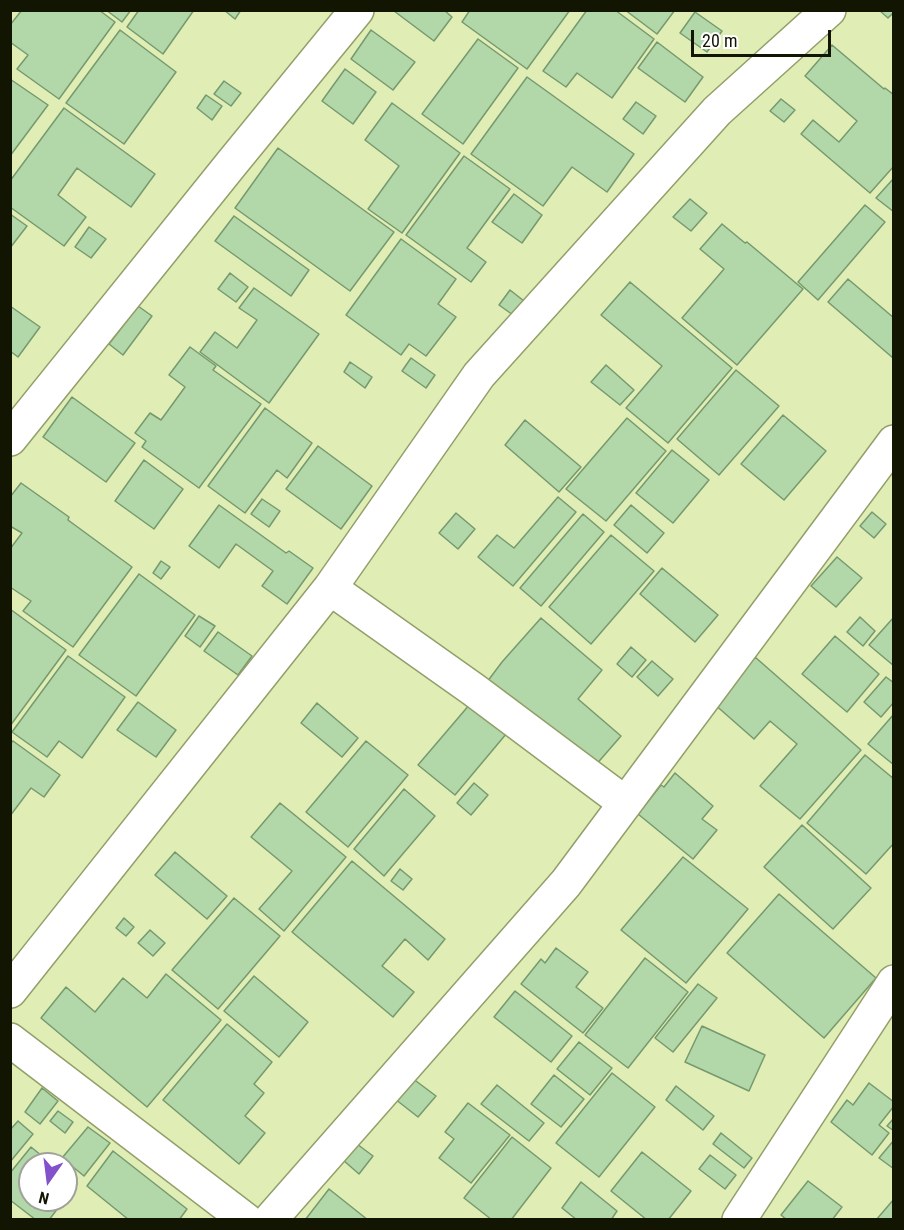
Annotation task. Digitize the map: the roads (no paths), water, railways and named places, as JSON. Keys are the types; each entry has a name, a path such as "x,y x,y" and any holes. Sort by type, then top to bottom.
{"street":[{"path":"10,439 357,10"},
{"path":"10,991 330,588 479,375 717,111 829,10"},
{"path":"270,1220 566,883 894,442"},
{"path":"330,588 474,690 625,803"},
{"path":"740,1220 894,982"},
{"path":"10,1040 246,1220"}]}
